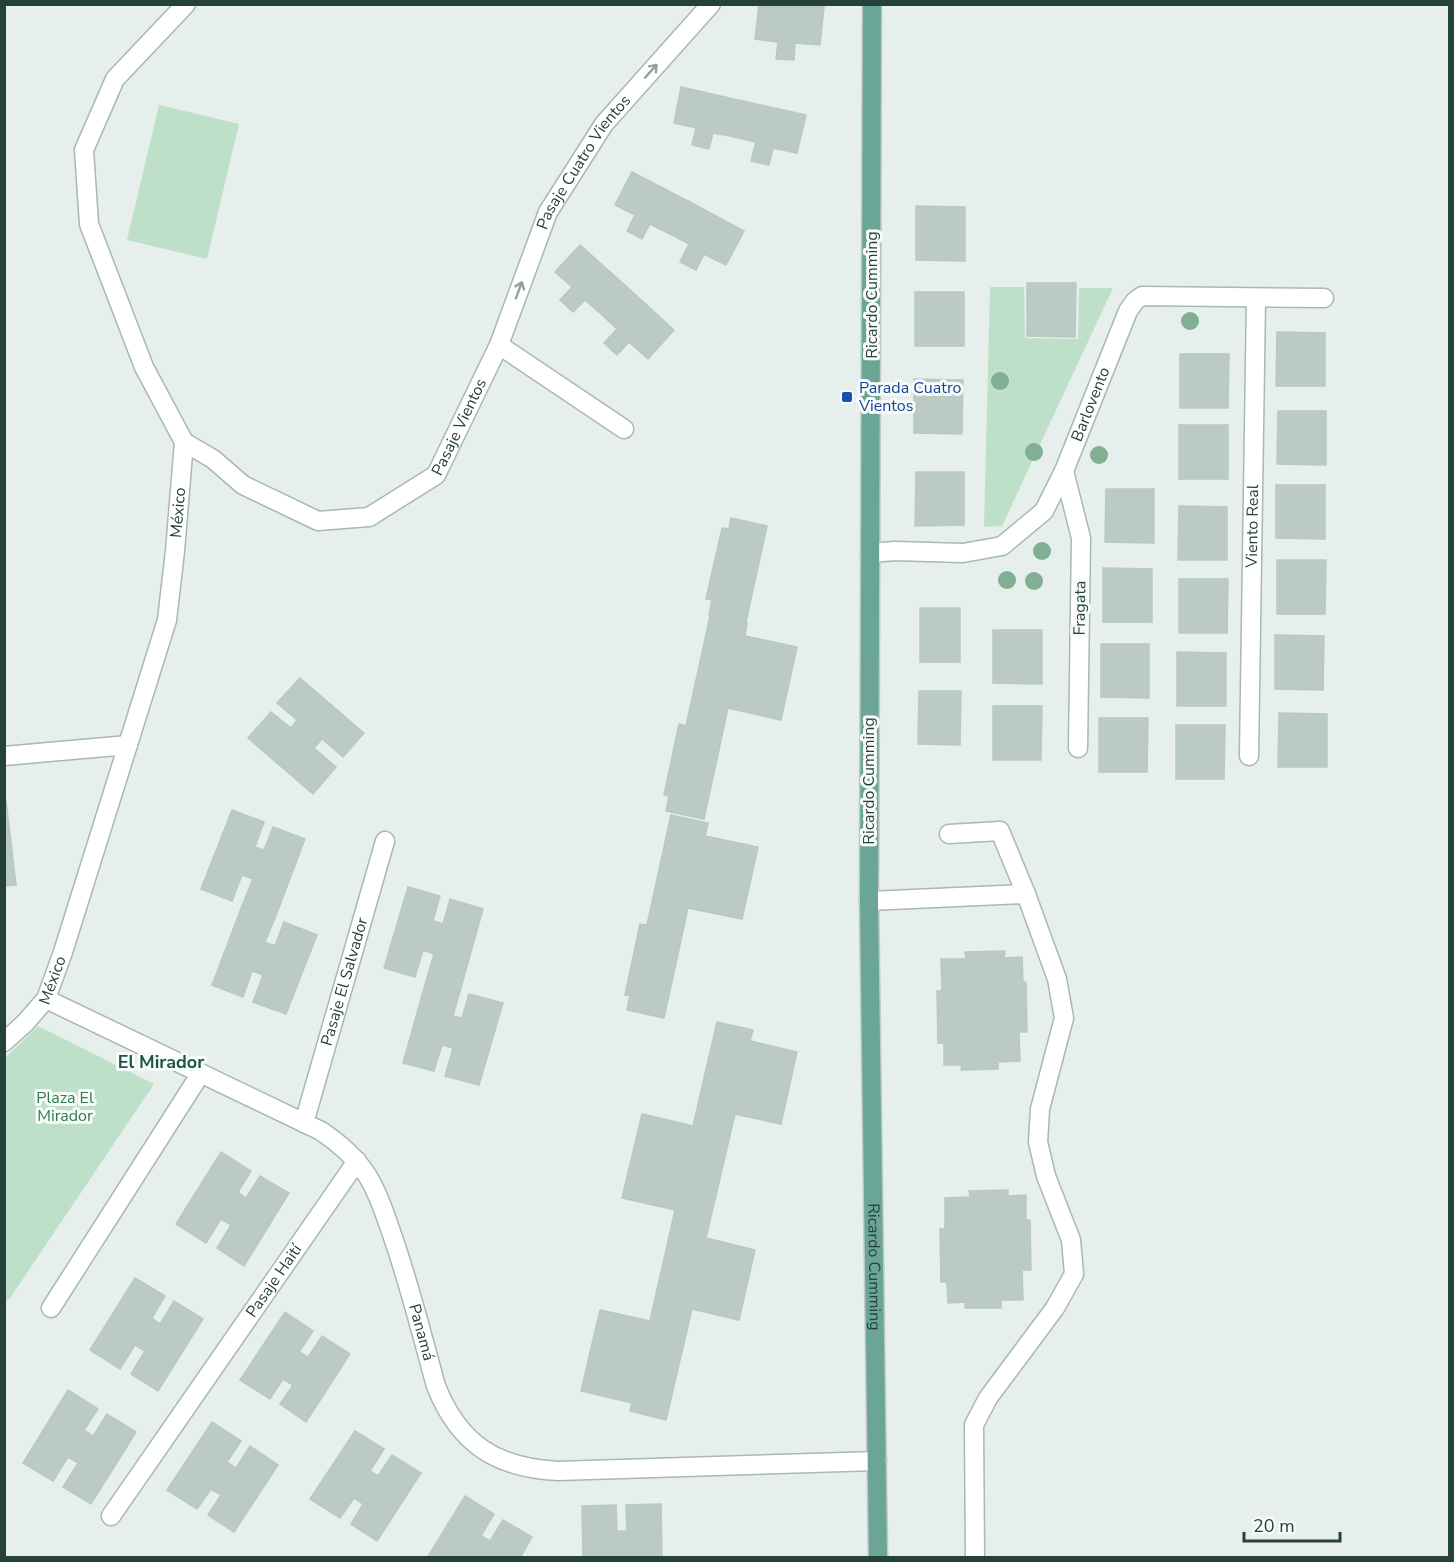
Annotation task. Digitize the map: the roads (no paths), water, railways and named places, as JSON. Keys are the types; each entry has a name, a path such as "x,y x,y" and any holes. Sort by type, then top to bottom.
{"main road":[{"name":"Ricardo Cumming","path":"872,4 869,901 878,1557"}],"street":[{"path":"183,442 144,367 89,224 84,150 116,79 186,4"},
{"name":"Pasaje Cuatro Vientos","path":"499,345 548,212 604,124 711,4"},
{"name":"Barlovento","path":"870,553 895,551 963,553 1002,546 1044,511 1064,471 1128,311 1135,301 1143,296 1324,298"},
{"name":"Viento Real","path":"1249,756 1256,298"},
{"path":"499,345 624,429"},
{"name":"Pasaje Vientos","path":"183,442 213,459 243,485 318,521 369,517 436,476 499,345"},
{"name":"México","path":"4,1042 46,999 63,952 167,620 183,442"},
{"name":"Fragata","path":"1064,471 1081,538 1078,748"},
{"path":"4,756 128,745"},
{"path":"949,834 1000,831 1057,979 1064,1018 1040,1109 1038,1142 1046,1176 1071,1240 1074,1274 1055,1308 988,1398 974,1425 975,1557"},
{"name":"Pasaje El Salvador","path":"304,1123 385,841"},
{"path":"869,901 1026,894"},
{"name":"Panamá","path":"46,999 321,1131 335,1140 357,1161 377,1192 399,1252 443,1405 467,1437 483,1450 519,1467 558,1471 877,1461"},
{"path":"51,1308 201,1073"},
{"name":"Pasaje Haití","path":"111,1516 357,1161"}],"place":[{"name":"Parada Cuatro Vientos","path":"847,397"}],"district":[{"name":"El Mirador","path":"161,1062"}],"park label":[{"name":"Plaza El Mirador","path":"65,1107"}]}
